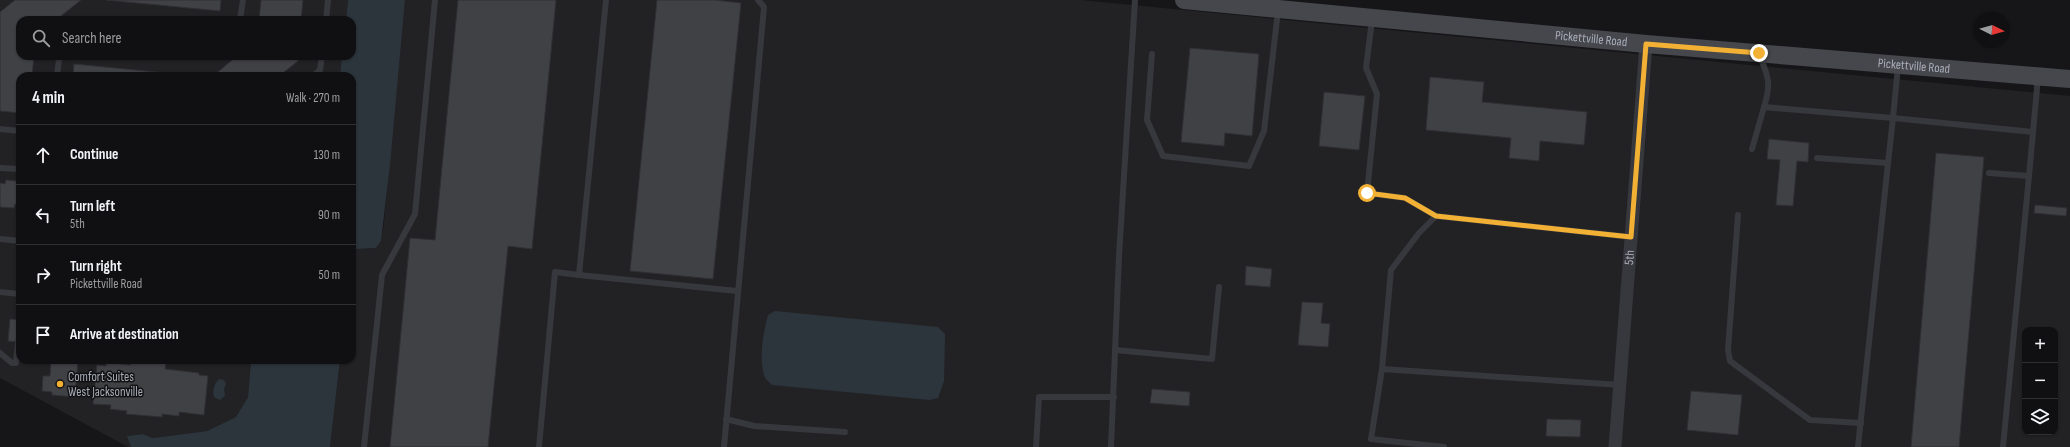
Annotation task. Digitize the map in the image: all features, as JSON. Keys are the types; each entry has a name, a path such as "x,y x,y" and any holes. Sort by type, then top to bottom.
{"street":[{"name":"Pickettville Road","path":"1184,0 1646,44 2070,79"},
{"name":"5th","path":"1615,447 1646,44"}],"lane":[{"path":"240,16 242,0"},
{"path":"326,16 328,0"},
{"path":"364,447 382,275 415,214 435,0"},
{"path":"579,275 606,0"},
{"path":"724,447 764,7 758,0"},
{"path":"1111,447 1119,256 1134,0"},
{"path":"1152,54 1147,120 1163,156 1249,166 1264,131 1278,9"},
{"path":"1372,18 1366,68 1377,94 1367,193 1405,198 1436,216 1631,237"},
{"path":"1752,149 1769,89 1768,74 1759,53"},
{"path":"57,72 59,60"},
{"path":"318,72 320,70 321,60"},
{"path":"1858,447 1898,65"},
{"path":"2003,447 2038,77"},
{"path":"1764,107 2033,132"},
{"path":"0,129 16,131"},
{"path":"1817,158 1888,163"},
{"path":"0,168 16,169"},
{"path":"1989,173 2029,176"},
{"path":"1738,215 1728,350 1730,361 1810,420 1861,423"},
{"path":"1436,216 1419,233 1391,270 1382,369 1371,439 1444,447"},
{"path":"0,239 16,240"},
{"path":"539,447 555,272 738,290"},
{"path":"1115,350 1212,359 1219,287"},
{"path":"0,292 16,294"},
{"path":"0,353 12,364 16,363"},
{"path":"1382,369 1620,385"},
{"path":"1036,447 1039,397 1114,398"},
{"path":"726,419 754,426 845,432"}],"shaded area":[{"path":"0,0 348,0 346,16 16,16 16,60 342,60 340,72 16,72 16,364 251,364 248,397 236,417 207,431 153,438 143,434 128,436 131,447 128,447 0,378"},
{"path":"348,0 405,0 390,165 381,241 376,248 356,249 356,72 340,72 342,60 356,60 356,16 346,16"},
{"path":"405,0 1080,0 2070,96 2070,447 330,447 340,364 356,364 356,249 376,248 381,241 384,223"},
{"path":"775,311 938,327 945,334 944,381 938,398 930,400 772,385 764,375 762,353 763,337 768,315"},
{"path":"251,364 340,364 330,447 131,447 127,436 143,434 153,438 207,431 236,417 248,397"},
{"path":"219,379 224,380 226,384 224,389 225,396 220,400 214,397 213,392"}],"building":[{"path":"15,0 81,0 61,16 16,16 16,60 34,60 32,72 16,72 16,113 0,111 0,12"},
{"path":"106,0 221,0 220,11"},
{"path":"261,0 303,0 301,16 259,16"},
{"path":"458,0 556,0 532,249 508,246 488,447 390,447 410,238 435,240"},
{"path":"657,0 715,0 741,3 713,279 630,271"},
{"path":"1190,48 1259,54 1252,136 1225,133 1224,146 1181,142"},
{"path":"232,60 298,60 284,72 218,72"},
{"path":"74,64 156,72 73,72"},
{"path":"1430,77 1484,82 1482,102 1587,112 1584,145 1540,141 1539,161 1509,158 1511,138 1426,130"},
{"path":"1324,92 1365,96 1359,150 1319,146"},
{"path":"1769,139 1809,143 1808,162 1797,161 1793,206 1776,205 1780,160 1767,159"},
{"path":"1936,153 1984,157 1959,447 1911,447"},
{"path":"6,180 16,181 16,204 14,208 0,207 0,183 5,184"},
{"path":"2035,205 2067,208 2066,216 2034,213"},
{"path":"1246,266 1272,269 1270,287 1245,285"},
{"path":"1302,302 1323,303 1321,323 1330,324 1328,347 1298,345"},
{"path":"10,319 16,320 16,342 8,341"},
{"name":"Comfort Suites West Jacksonville","path":"51,364 78,364 75,397 52,395 52,392 42,391 43,376 50,376"},
{"path":"166,364 165,369 199,373 199,375 208,376 204,415 179,412 179,416 162,414 162,417 126,414 127,411 110,409 111,405 93,404 97,365"},
{"path":"1152,389 1190,392 1189,406 1150,403"},
{"path":"1691,391 1742,395 1738,435 1687,430"},
{"path":"1547,419 1581,420 1580,437 1546,436"}],"place":[{"name":"Comfort Suites West Jacksonville","path":"60,384"}],"route":[{"path":"1367,193 1405,198 1436,216 1631,237 1646,44 1759,53"}]}
